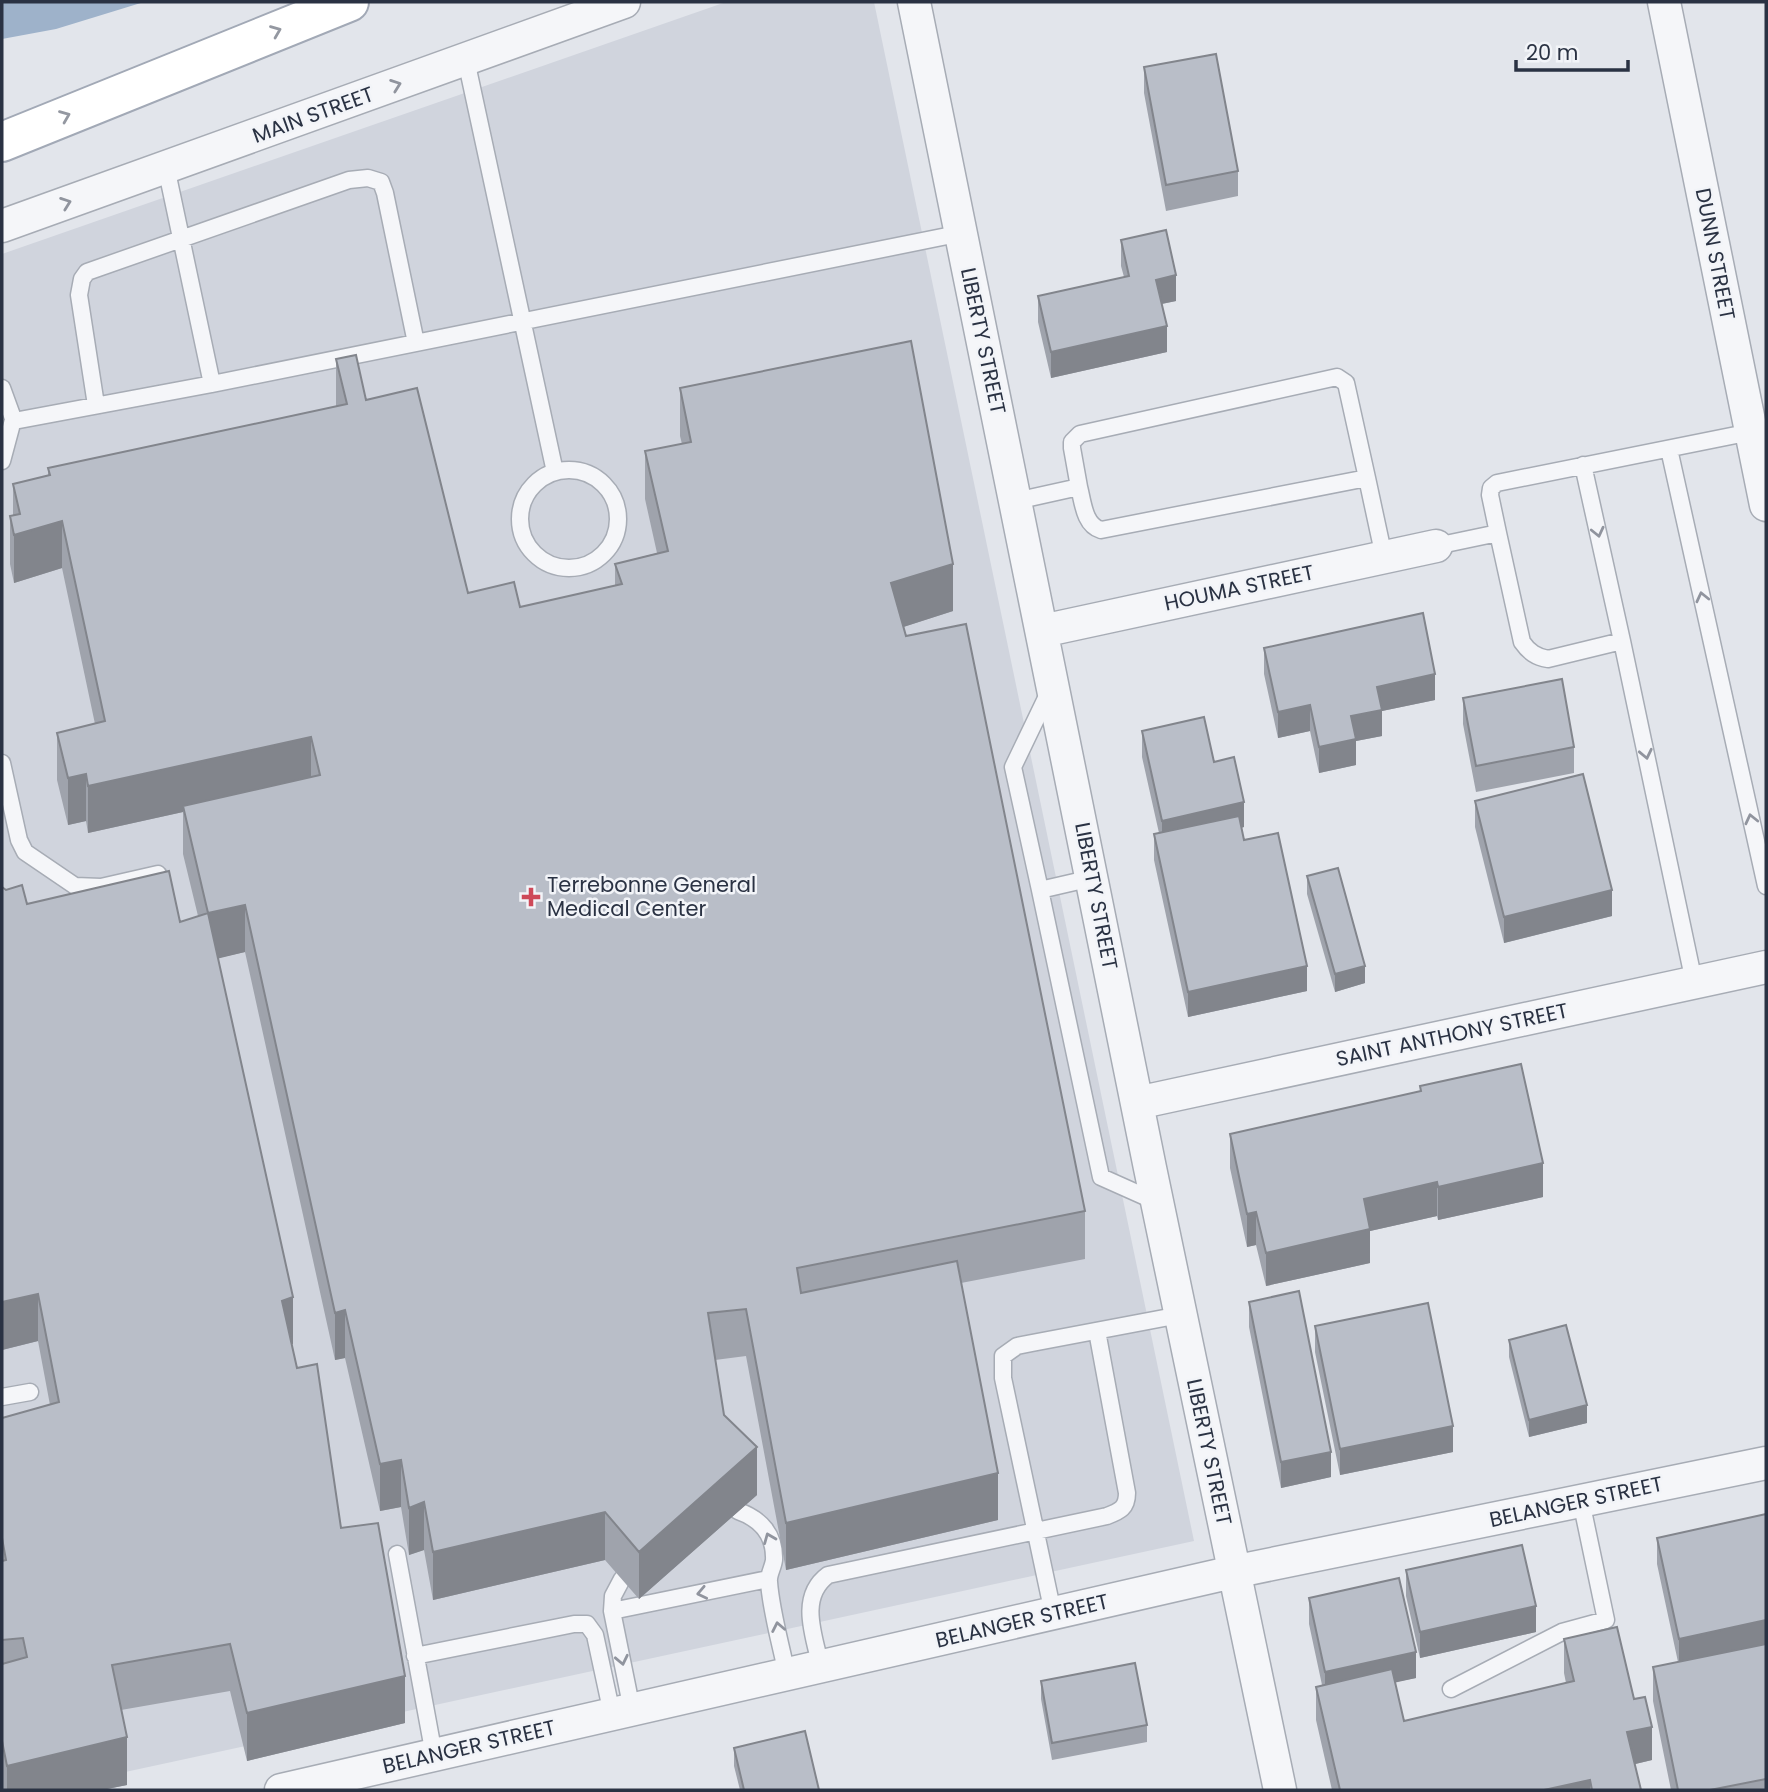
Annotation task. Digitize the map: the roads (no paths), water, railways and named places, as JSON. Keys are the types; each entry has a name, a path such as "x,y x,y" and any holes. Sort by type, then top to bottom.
{"main road":[{"path":"2,142 349,2"}],"street":[{"name":"MAIN STREET","path":"2,226 624,2"},
{"name":"LIBERTY STREET","path":"914,2 1180,1315 1280,1790"},
{"name":"DUNN STREET","path":"1664,2 1766,505"},
{"name":"HOUMA STREET","path":"1042,631 1436,546"},
{"name":"SAINT ANTHONY STREET","path":"1137,1103 1766,967"},
{"name":"BELANGER STREET","path":"281,1790 1233,1572 1766,1463"}],"lane":[{"path":"466,60 555,471"},
{"path":"166,167 212,384"},
{"path":"96,405 79,295 82,279 87,272 349,180 368,178 381,182 416,343"},
{"path":"13,420 522,323 961,233"},
{"path":"1367,478 1101,530 1089,522 1079,487 1072,442 1080,434 1337,377 1346,383 1367,478 1384,557"},
{"path":"2,388 13,420 2,461"},
{"path":"1622,641 1548,659 1539,658 1529,651 1522,642 1490,495 1491,488 1497,483 1751,432"},
{"path":"1669,449 1766,886"},
{"path":"1583,466 1694,982"},
{"path":"571,470 593,477 611,493 617,508 618,523 614,539 605,552 577,567 561,567 545,562 533,552 524,539 520,523 521,506 528,491 540,479 555,471 571,470"},
{"path":"1016,500 1079,487"},
{"path":"1436,546 1498,533"},
{"path":"1053,684 1013,766 1101,1177 1157,1202"},
{"path":"2,762 19,840 25,852 75,886 101,887 158,874"},
{"path":"1040,890 1092,878"},
{"path":"1053,1614 1003,1378 1003,1356 1017,1346 1180,1315"},
{"path":"821,1667 809,1603 819,1582 828,1575 1121,1511 1127,1502 1097,1331"},
{"path":"2,1396 30,1392"},
{"path":"1451,1689 1562,1632 1606,1620 1581,1501"},
{"path":"738,1511 752,1517 764,1527 773,1546 774,1563 768,1579 787,1675"},
{"path":"397,1554 433,1755"},
{"path":"622,1579 613,1596 612,1611 622,1712"},
{"path":"612,1611 768,1579"},
{"path":"415,1656 574,1624 587,1624 595,1634 622,1712"}],"water":[{"path":"2,2 144,2 56,29 2,39"}],"place":[{"name":"Terrebonne General Medical Center","path":"531,897"}]}
